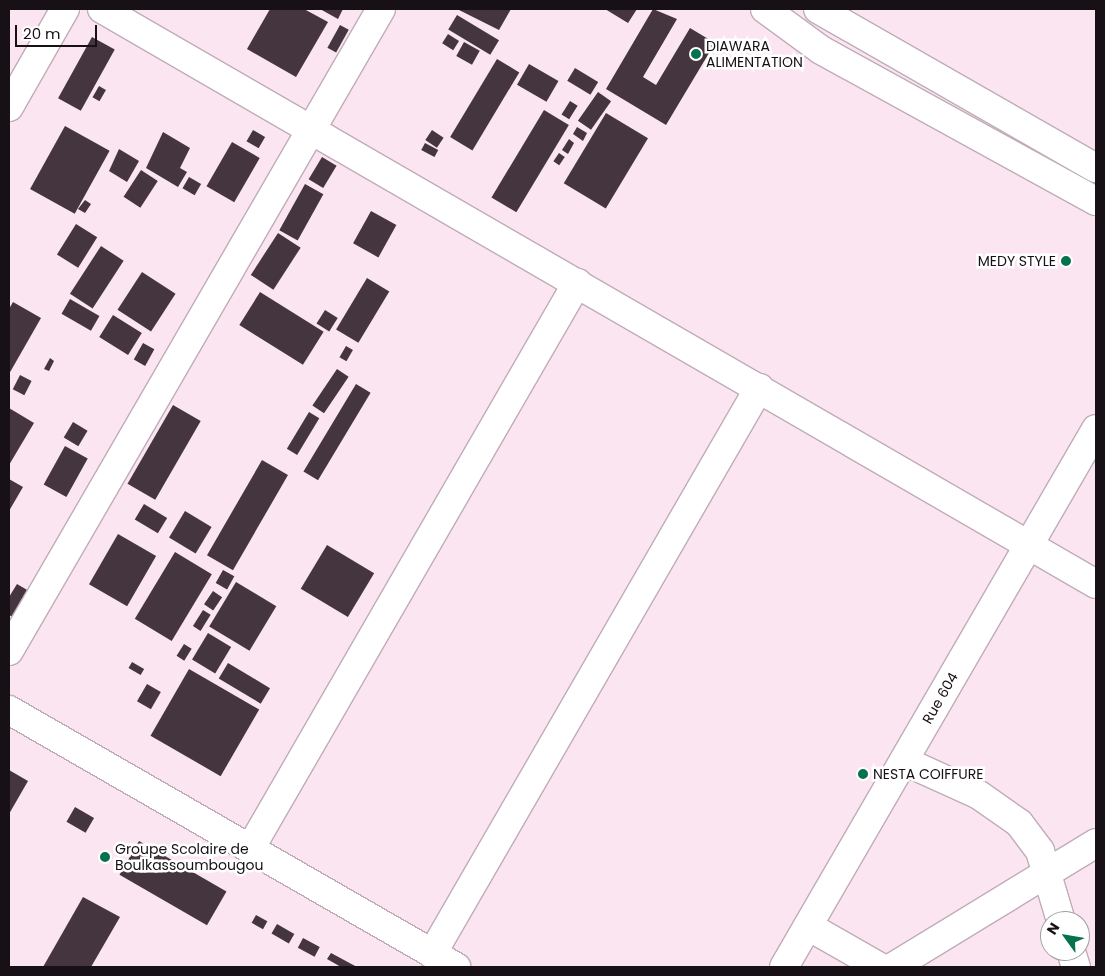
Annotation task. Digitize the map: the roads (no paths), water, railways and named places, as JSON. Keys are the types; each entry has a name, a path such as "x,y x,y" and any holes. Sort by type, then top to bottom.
{"street":[{"path":"9,107 65,9"},
{"path":"102,9 1096,584"},
{"path":"9,651 381,9"},
{"path":"765,9 820,50 1096,201"},
{"path":"818,9 1096,168"},
{"path":"250,849 577,283"},
{"path":"432,954 759,388"},
{"name":"Rue 604","path":"784,967 1096,429"},
{"path":"9,710 456,967"},
{"path":"904,761 979,794 1019,823 1040,851 1058,911"},
{"path":"893,967 1096,843"},
{"path":"808,926 880,967"}],"place":[{"name":"DIAWARA ALIMENTATION","path":"696,54"},
{"name":"MEDY STYLE","path":"1066,261"},
{"name":"NESTA COIFFURE","path":"863,774"},
{"name":"Groupe Scolaire de Boulkassoumbougou","path":"105,857"}]}
